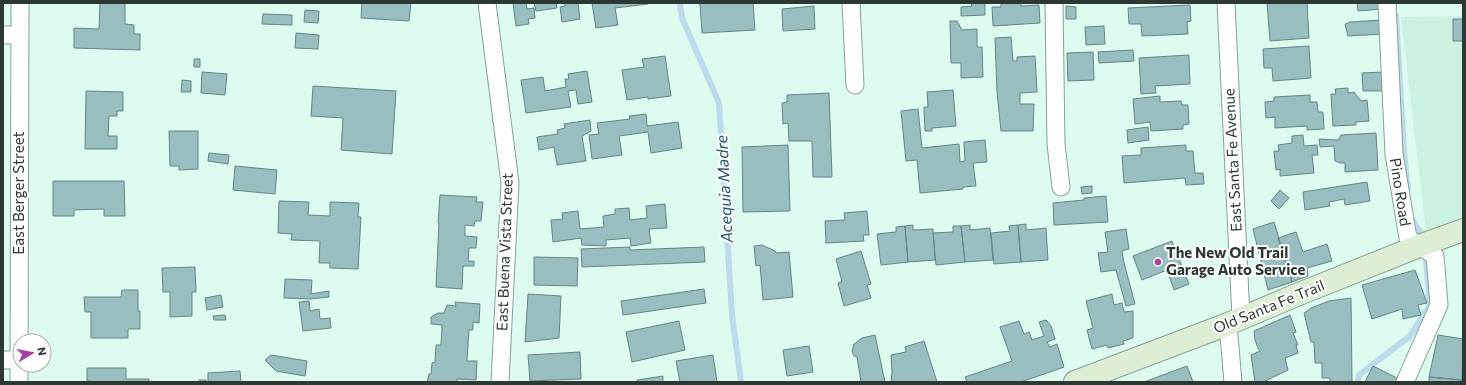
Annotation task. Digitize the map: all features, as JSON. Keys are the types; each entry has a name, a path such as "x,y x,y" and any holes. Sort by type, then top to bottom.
{"main road":[{"name":"Old Santa Fe Trail","path":"1075,382 1463,230"}],"street":[{"name":"East Berger Street","path":"19,382 11,360 11,35 20,3"},
{"name":"East Buena Vista Street","path":"487,3 510,183 500,382"},
{"path":"851,3 855,85"},
{"path":"1054,3 1056,144 1061,188"},
{"name":"East Santa Fe Avenue","path":"1226,3 1234,321 1233,382"},
{"name":"Pino Road","path":"1387,3 1394,154 1408,238 1435,256 1439,305 1405,382"}],"shaded area":[{"path":"1463,16 1463,216 1426,231 1401,17"}],"building":[{"path":"100,3 125,3 125,24 134,25 134,34 140,34 140,50 74,48 74,28 99,29"},
{"path":"362,3 411,3 409,21 361,18"},
{"path":"513,3 526,3 527,9 534,8 535,18 528,19 529,24 516,26"},
{"path":"534,3 556,3 557,8 536,11"},
{"path":"565,3 578,3 580,19 562,22 560,7 565,6"},
{"path":"592,3 648,4 615,8 618,25 596,28"},
{"path":"696,3 753,3 755,30 702,33 700,4"},
{"path":"971,3 985,3 985,15 961,16 961,7 972,6"},
{"path":"1001,3 1021,3 1021,6 1039,5 1040,23 993,26 992,7 1001,7"},
{"path":"1267,3 1307,3 1309,38 1270,41"},
{"path":"1357,3 1381,3 1382,9 1358,11"},
{"path":"1190,5 1191,21 1187,22 1188,34 1142,36 1141,24 1129,24 1128,8"},
{"path":"814,6 815,29 783,31 782,9"},
{"path":"1066,6 1076,7 1076,19 1066,19"},
{"path":"305,10 319,11 318,23 304,22"},
{"path":"263,14 292,15 292,25 262,24"},
{"path":"1453,19 1463,19 1463,41 1453,41"},
{"path":"1382,20 1383,34 1348,36 1345,24 1350,22"},
{"path":"950,21 957,21 962,30 977,29 977,47 982,47 983,77 961,78 961,63 951,63"},
{"path":"1104,26 1105,44 1086,45 1085,27"},
{"path":"296,33 319,35 318,49 295,48"},
{"path":"1011,37 1013,61 1017,61 1017,57 1035,56 1037,92 1020,93 1020,104 1034,104 1033,131 1001,131 997,92 995,38"},
{"path":"1309,46 1311,78 1273,81 1272,68 1264,68 1263,49"},
{"path":"1133,50 1134,61 1099,63 1098,52"},
{"path":"1093,52 1094,80 1068,81 1067,53"},
{"path":"1189,55 1190,84 1155,86 1156,93 1141,94 1139,58"},
{"path":"665,56 671,96 627,100 622,70 644,67 642,59"},
{"path":"194,59 200,59 200,67 194,67"},
{"path":"587,71 592,102 578,104 576,90 568,91 571,107 526,113 521,80 543,77 545,91 566,87 565,79 569,79 568,74"},
{"path":"202,72 227,74 225,95 201,93"},
{"path":"1383,72 1384,91 1363,91 1362,73"},
{"path":"182,80 191,81 191,92 181,92"},
{"path":"313,86 396,91 392,154 341,150 343,118 311,116"},
{"path":"1348,88 1348,93 1354,92 1361,101 1367,100 1369,121 1356,122 1356,125 1333,126 1331,94 1336,94 1335,89"},
{"path":"953,90 956,126 932,128 932,131 925,131 924,107 928,107 927,92"},
{"path":"86,91 123,92 123,111 117,111 117,116 109,116 108,136 117,136 117,149 85,149"},
{"path":"829,93 832,177 813,177 812,141 789,141 788,123 783,124 782,103 787,102 787,95"},
{"path":"1310,95 1310,102 1317,102 1318,112 1323,112 1324,129 1307,130 1307,126 1275,128 1275,117 1266,118 1265,102 1274,101 1274,97"},
{"path":"1160,96 1160,102 1181,101 1182,105 1188,105 1189,124 1183,125 1183,129 1151,131 1150,122 1135,124 1133,99"},
{"path":"918,109 922,148 959,144 960,162 965,161 964,142 985,140 987,162 973,163 976,186 963,187 963,189 920,193 917,160 906,161 901,111"},
{"path":"646,114 647,126 678,122 682,148 651,153 648,132 619,136 622,155 592,159 589,135 599,134 597,123 630,119 629,116"},
{"path":"590,120 591,131 582,136 586,161 557,165 554,147 539,150 537,137 558,134 557,130 565,128 564,124"},
{"path":"1148,127 1149,140 1128,143 1127,130"},
{"path":"169,131 198,131 198,169 179,170 179,166 170,166"},
{"path":"1376,133 1378,170 1345,172 1345,163 1335,161 1334,146 1320,147 1319,139 1338,140 1341,135"},
{"path":"1303,135 1304,146 1317,145 1318,155 1312,155 1314,173 1280,176 1280,169 1276,170 1274,151 1279,151 1278,145 1292,143 1292,136"},
{"path":"788,145 790,211 743,212 742,147"},
{"path":"1186,145 1186,151 1193,151 1195,173 1203,173 1204,184 1186,185 1185,178 1124,183 1122,156 1141,155 1141,148"},
{"path":"209,153 229,155 228,164 208,161"},
{"path":"235,166 277,170 275,194 233,190"},
{"path":"53,181 124,181 125,216 104,216 104,209 74,210 74,216 53,216"},
{"path":"1367,182 1370,201 1345,205 1344,199 1329,202 1330,206 1305,210 1303,192"},
{"path":"1092,186 1092,193 1082,194 1081,187"},
{"path":"1280,190 1289,198 1279,209 1271,201"},
{"path":"440,195 477,197 476,202 483,202 481,221 475,221 474,226 465,225 465,236 477,237 476,248 469,248 468,261 474,261 474,266 463,266 462,289 436,287"},
{"path":"1106,196 1108,222 1054,225 1053,203"},
{"path":"279,201 309,202 308,215 330,216 330,202 359,203 358,217 361,217 358,269 330,268 330,263 319,263 320,241 291,240 292,234 278,233"},
{"path":"665,204 667,228 649,229 651,243 631,246 630,238 606,240 606,246 582,245 581,238 553,242 551,220 563,219 562,213 578,211 580,229 604,227 603,216 615,214 615,209 629,208 630,220 647,218 646,206"},
{"path":"867,211 869,235 863,235 864,241 826,243 825,221 845,220 844,213"},
{"path":"1274,222 1292,282 1268,290 1253,229"},
{"path":"1026,224 1026,230 1046,228 1048,260 1021,262 1018,225"},
{"path":"913,225 913,230 933,229 935,260 908,262 905,226"},
{"path":"970,225 970,230 990,228 993,260 965,262 961,226"},
{"path":"1018,225 1021,262 994,264 991,233 1010,231 1009,226"},
{"path":"905,226 908,262 881,265 877,234 896,232 896,227"},
{"path":"953,226 961,226 965,262 936,265 933,233 953,232"},
{"path":"1126,229 1129,249 1122,251 1135,304 1126,306 1116,270 1101,272 1098,253 1108,252 1105,232"},
{"path":"1296,232 1303,252 1327,244 1332,261 1307,268 1308,276 1292,282 1278,238"},
{"name":"The New Old Trail Garage Auto Service","path":"1172,241 1189,284 1174,290 1167,270 1142,280 1133,256"},
{"path":"762,245 775,251 776,253 789,252 793,297 763,300 760,265 756,266 754,246"},
{"path":"630,247 630,250 704,247 705,262 582,267 581,249"},
{"path":"861,251 871,284 867,285 871,298 844,306 838,283 842,282 836,259"},
{"path":"534,257 578,258 577,286 534,285"},
{"path":"195,267 196,292 192,292 192,316 170,317 170,292 163,292 162,268"},
{"path":"1415,270 1427,303 1418,305 1421,315 1403,319 1402,309 1372,319 1362,285"},
{"path":"285,279 312,280 311,294 329,291 329,297 310,299 284,298"},
{"path":"704,289 706,303 623,315 621,301"},
{"path":"122,290 138,290 140,329 128,329 128,338 91,338 91,312 85,312 84,297 121,297"},
{"path":"528,294 561,296 559,338 525,342"},
{"path":"1112,294 1114,305 1122,303 1124,312 1133,311 1133,338 1123,341 1124,344 1108,348 1107,345 1092,349 1087,330 1093,328 1086,301"},
{"path":"221,295 223,307 207,310 205,298"},
{"path":"1351,298 1352,382 1330,382 1330,378 1322,378 1322,363 1315,363 1314,342 1311,342 1304,313 1311,308 1329,301"},
{"path":"309,301 310,311 319,309 320,319 330,318 331,328 303,331 299,302"},
{"path":"455,302 480,304 479,323 473,322 473,330 469,330 467,361 477,361 476,380 457,379 457,382 427,382 429,374 431,374 432,363 435,362 436,345 441,345 442,325 431,324 431,317 438,313 444,313 447,305 456,306"},
{"path":"225,315 226,320 214,320 213,316"},
{"path":"1290,315 1296,332 1293,333 1298,345 1296,345 1298,353 1285,358 1288,370 1263,382 1255,382 1251,355 1260,351 1255,340 1254,331"},
{"path":"1046,320 1051,326 1055,339 1047,342 1050,347 1057,344 1064,367 1021,382 967,382 965,377 1012,361 1000,327 1019,321 1024,334 1029,332 1032,340 1044,336 1039,322"},
{"path":"679,321 685,350 632,362 626,332"},
{"path":"875,335 885,382 861,382 857,357 854,356 852,351 854,344 862,338"},
{"path":"1438,335 1463,339 1462,380 1429,377"},
{"path":"924,341 937,382 891,382 891,355 906,352 905,347"},
{"path":"809,346 813,372 787,376 783,350"},
{"path":"580,352 581,379 530,381 528,355"},
{"path":"271,355 307,361 305,376 276,371 265,360"},
{"path":"713,355 717,382 680,382 676,361"},
{"path":"1187,366 1193,382 1144,382"},
{"path":"1373,366 1399,379 1397,382 1365,382"},
{"path":"87,368 126,368 126,379 149,379 149,382 87,381"},
{"path":"240,371 241,382 208,382 208,373"},
{"path":"663,376 663,382 637,382 637,380"},
{"path":"1429,377 1462,380 1462,382 1429,382"},
{"path":"199,380 206,380 206,382 199,382"}],"waterway":[{"name":"Acequia Madre","path":"680,3 682,18 719,103 732,315 741,382"},
{"path":"1396,16 1404,153 1408,189"},
{"path":"1411,218 1421,233"},
{"path":"1358,382 1359,375 1410,336 1430,305 1426,261"}],"place":[{"name":"The New Old Trail Garage Auto Service","path":"1158,262"}]}
